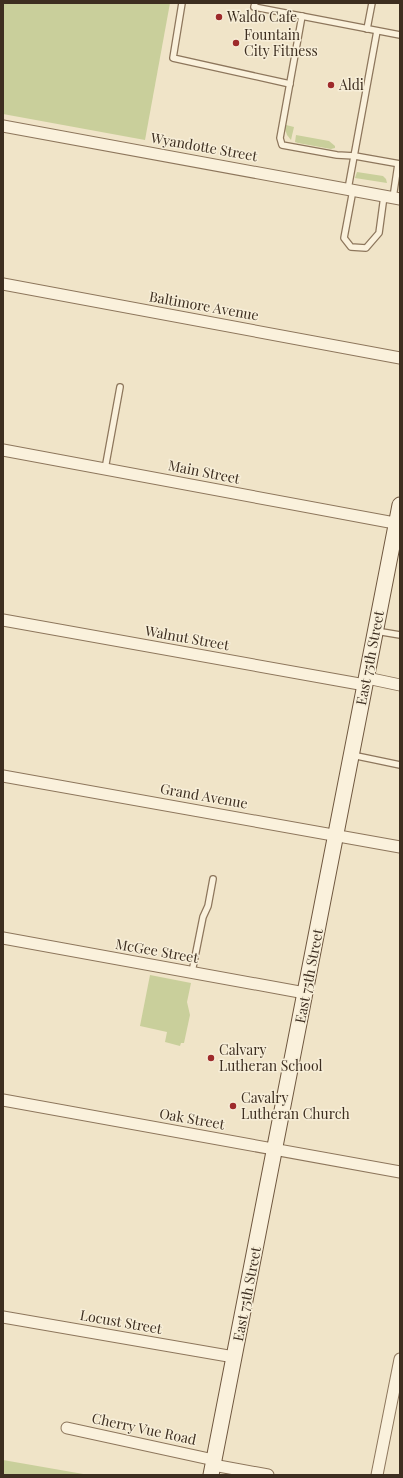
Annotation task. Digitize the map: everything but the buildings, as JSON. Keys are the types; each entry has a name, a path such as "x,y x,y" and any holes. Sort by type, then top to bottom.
{"main road":[{"name":"East 75th Street","path":"213,1467 398,524 400,505"}],"street":[{"name":"Wyandotte Street","path":"3,126 393,197"},
{"name":"Baltimore Avenue","path":"3,284 400,358"},
{"name":"Main Street","path":"3,450 398,524"},
{"name":"Walnut Street","path":"3,620 366,682 400,685"},
{"name":"Grand Avenue","path":"3,776 336,835 400,848"},
{"name":"McGee Street","path":"3,938 305,993"},
{"name":"Oak Street","path":"3,1100 400,1172"},
{"name":"Locust Street","path":"3,1317 234,1357"},
{"path":"377,1475 400,1359"},
{"name":"Cherry Vue Road","path":"67,1428 213,1467 268,1475"}],"lane":[{"path":"182,3 173,58 290,84"},
{"path":"255,3 254,7 400,35"},
{"path":"367,29 372,3"},
{"path":"302,16 280,138 282,145 337,155 355,156 399,164 393,197 379,233 366,248 351,247 344,238 355,156 377,31"},
{"path":"105,469 120,387"},
{"path":"376,631 400,635"},
{"path":"352,755 400,765"},
{"path":"192,972 203,917 208,906 213,879"}],"green space":[{"path":"3,3 170,3 145,140 3,114"},
{"path":"284,126 294,127 291,140 287,135"},
{"path":"296,135 329,141 335,146 335,148 331,149 295,142"},
{"path":"357,172 383,176 387,183 355,178"},
{"path":"150,975 191,983 187,1002 190,1015 184,1043 181,1043 180,1046 165,1042 167,1032 140,1026"},
{"path":"3,1460 89,1475 3,1475"}],"place":[{"name":"Waldo Cafe","path":"219,17"},
{"name":"Fountain City Fitness","path":"236,43"},
{"name":"Aldi","path":"331,85"},
{"name":"Calvary Lutheran School","path":"211,1058"},
{"name":"Cavalry Lutheran Church","path":"233,1106"}]}
